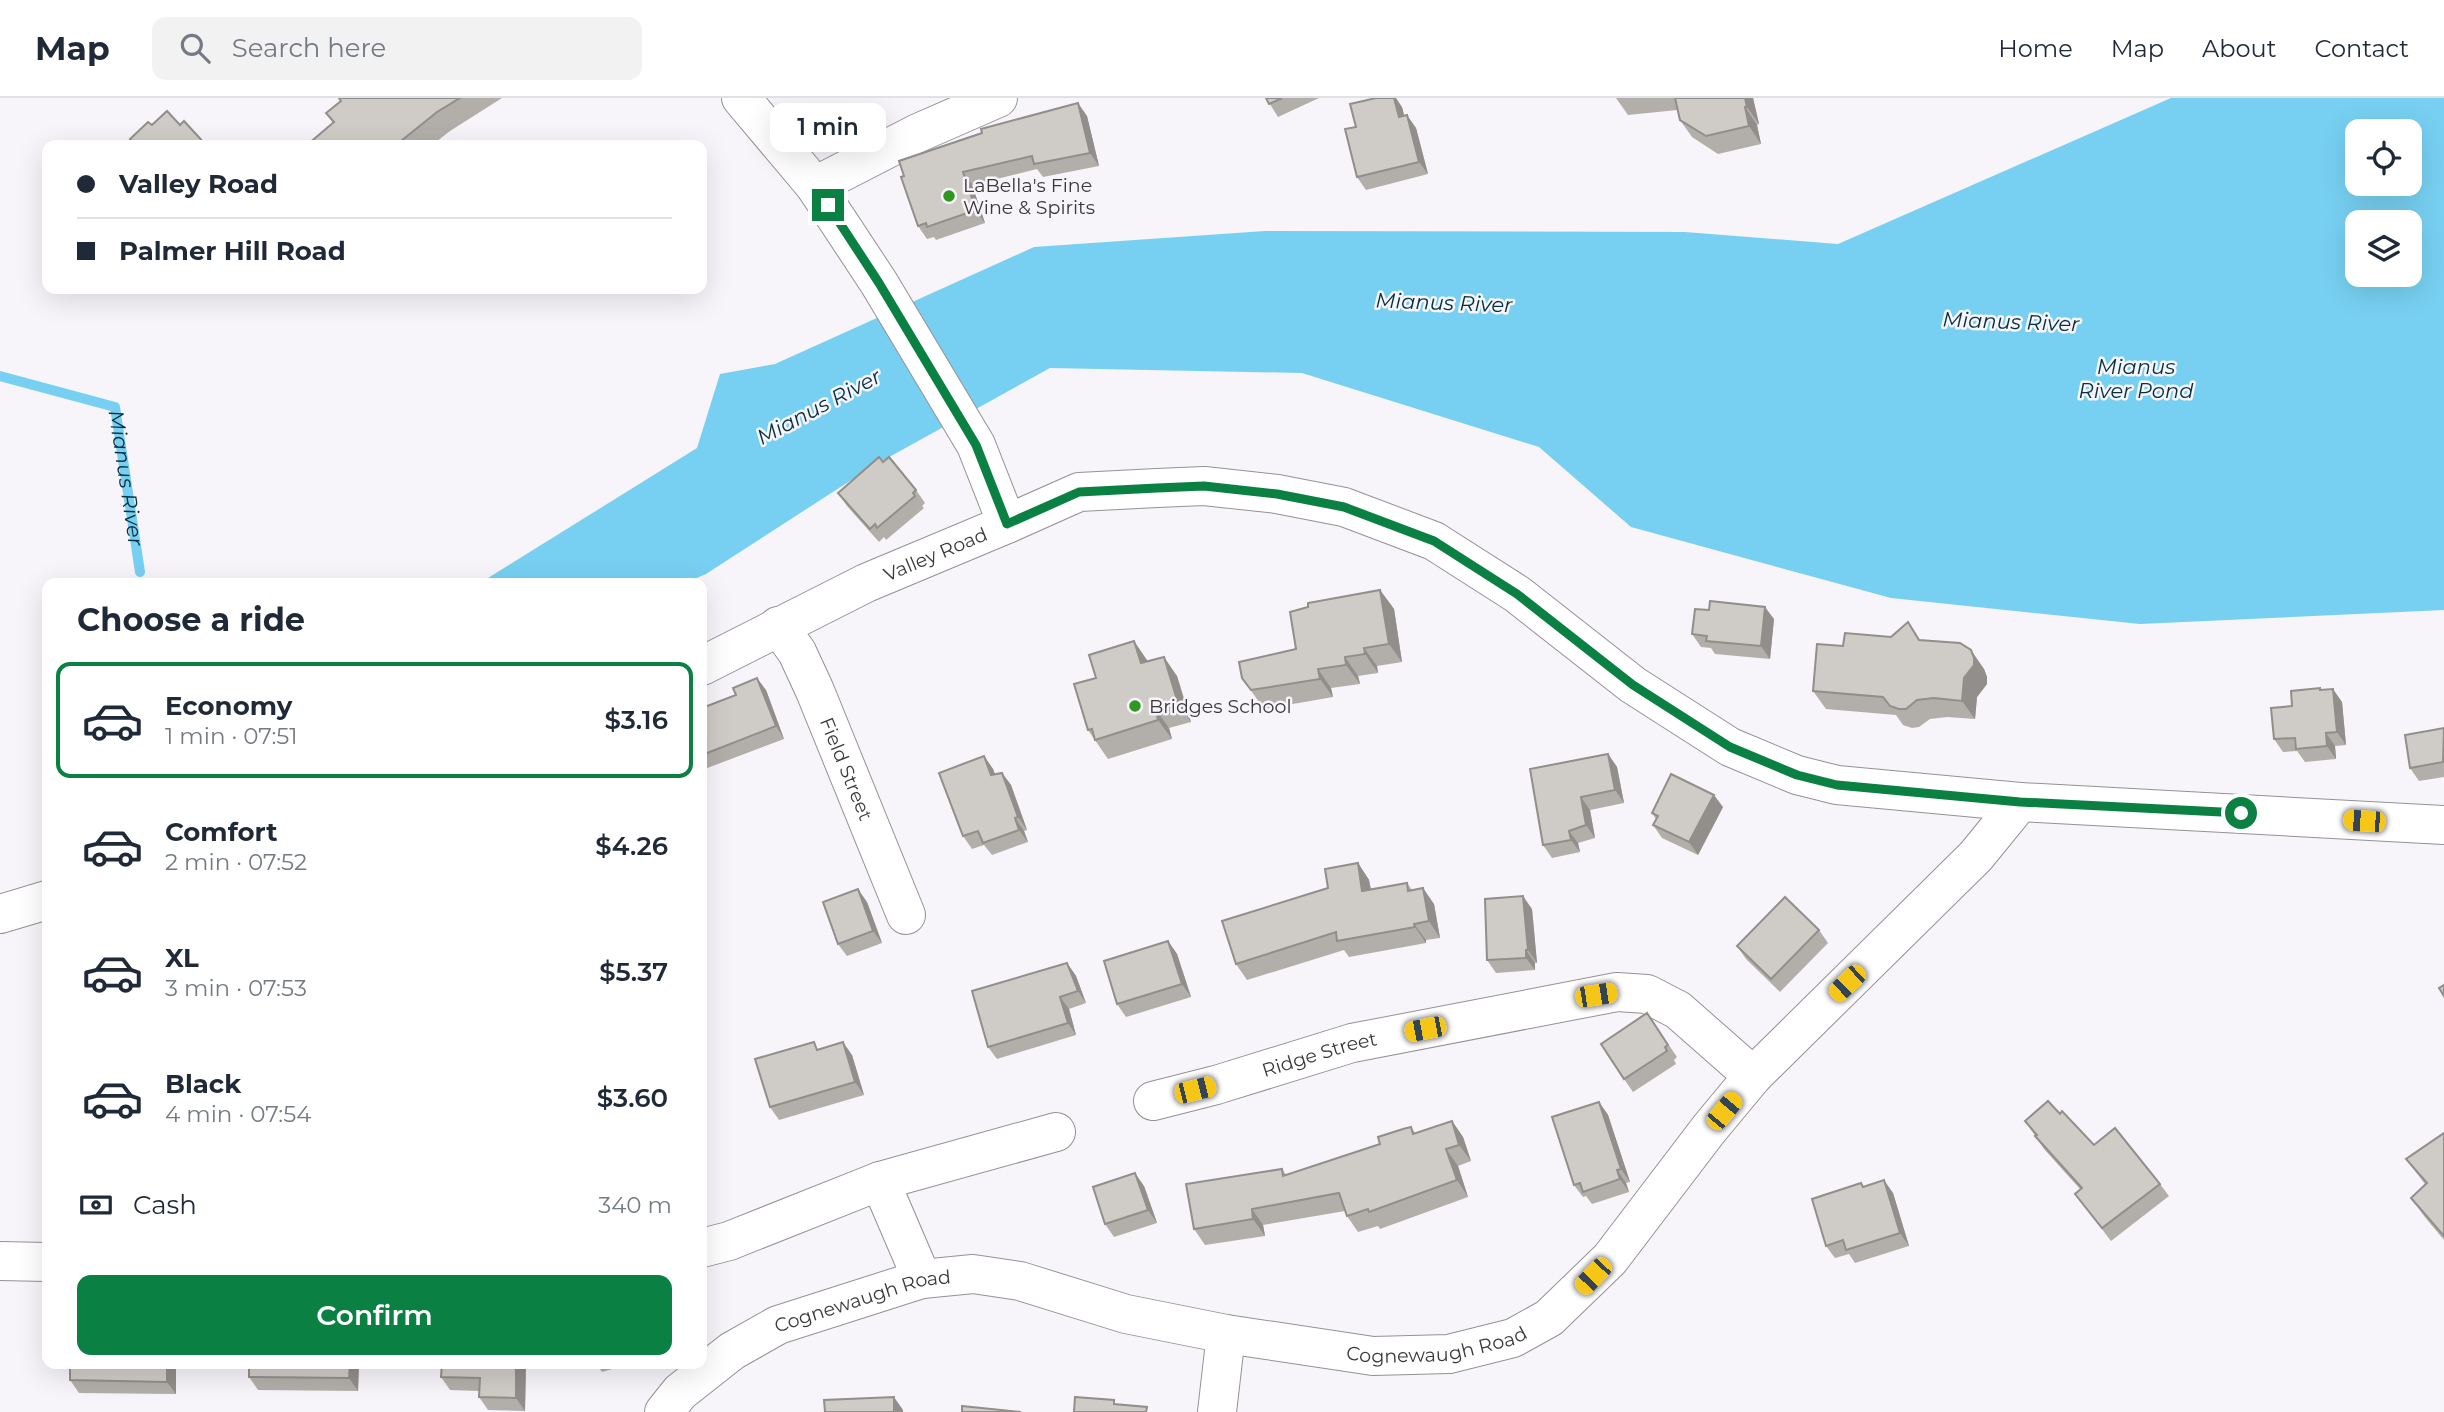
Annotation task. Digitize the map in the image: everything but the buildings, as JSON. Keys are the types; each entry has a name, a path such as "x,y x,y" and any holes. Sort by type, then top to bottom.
{"street":[{"path":"741,98 815,186 879,283 976,445 1007,524"},
{"path":"815,186 918,132 998,98"},
{"name":"Valley Road","path":"707,663 866,583 1079,492 1204,486 1277,494 1344,507 1434,541 1517,594 1633,685 1730,747 1797,775 1837,785 2020,802 2444,825"},
{"name":"Field Street","path":"778,626 797,652 815,691 906,915"},
{"name":"Cognewaugh Road","path":"664,1412 680,1392 732,1351 778,1325 922,1279 973,1274 1020,1281 1126,1314 1226,1334 1373,1356 1449,1354 1513,1338 1549,1318 1610,1259 1753,1076 1976,856 2020,802"},
{"path":"0,914 42,901"},
{"name":"Ridge Street","path":"1153,1101 1216,1085 1352,1043 1574,998 1618,992 1647,994 1678,1010 1753,1076"},
{"path":"707,1247 729,1241 880,1181 1056,1132"},
{"path":"880,1181 922,1279"},
{"path":"0,1261 42,1262"},
{"path":"1217,1412 1226,1334"}],"water":[{"name":"Mianus River Pond","path":"2171,98 2444,98 2444,610 2140,624 1891,598 1631,527 1539,447 1302,373 1050,368 873,466 697,578 488,578 697,448 720,374 775,364 1034,247 1265,231 1685,232 1838,244"}],"waterway":[{"name":"Mianus River","path":"0,376 115,407 140,572"}],"place":[{"name":"LaBella's Fine Wine & Spirits","path":"949,196"},
{"name":"Bridges School","path":"1135,706"}],"route":[{"path":"828,205 879,283 976,445 1007,524 1079,492 1157,488 1204,486 1277,494 1344,507 1434,541 1517,594 1633,685 1730,747 1797,775 1837,785 2020,802 2241,813"}]}
